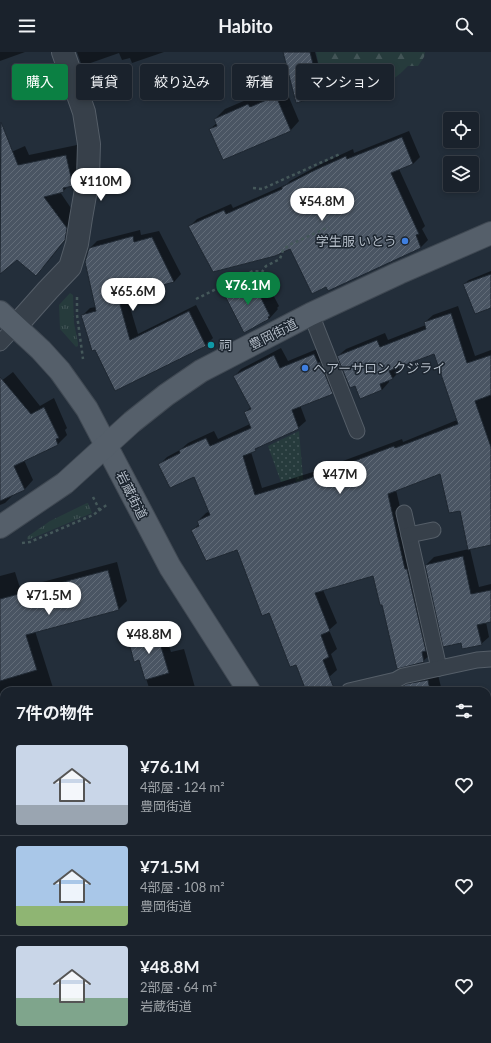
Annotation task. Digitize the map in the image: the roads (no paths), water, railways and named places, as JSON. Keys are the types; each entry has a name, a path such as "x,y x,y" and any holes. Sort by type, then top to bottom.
{"main road":[{"name":"豊岡街道","path":"0,527 65,483 132,422 180,385 224,359 311,314 399,273 491,233"},
{"name":"岩蔵街道","path":"0,312 41,350 60,371 87,409 177,579 246,687"}],"street":[{"path":"16,326 70,267 77,244 82,218 88,178 89,144 84,112 63,52"}],"lane":[{"path":"311,314 357,431"},
{"path":"0,344 16,326"},
{"path":"404,513 439,668"},
{"path":"409,535 433,530"},
{"path":"366,687 396,680 403,676 477,660 491,659"}],"place":[{"name":"学生服 いとう","path":"405,241"},
{"name":"祠","path":"211,345"},
{"name":"ヘアーサロン クジライ","path":"305,368"}]}
